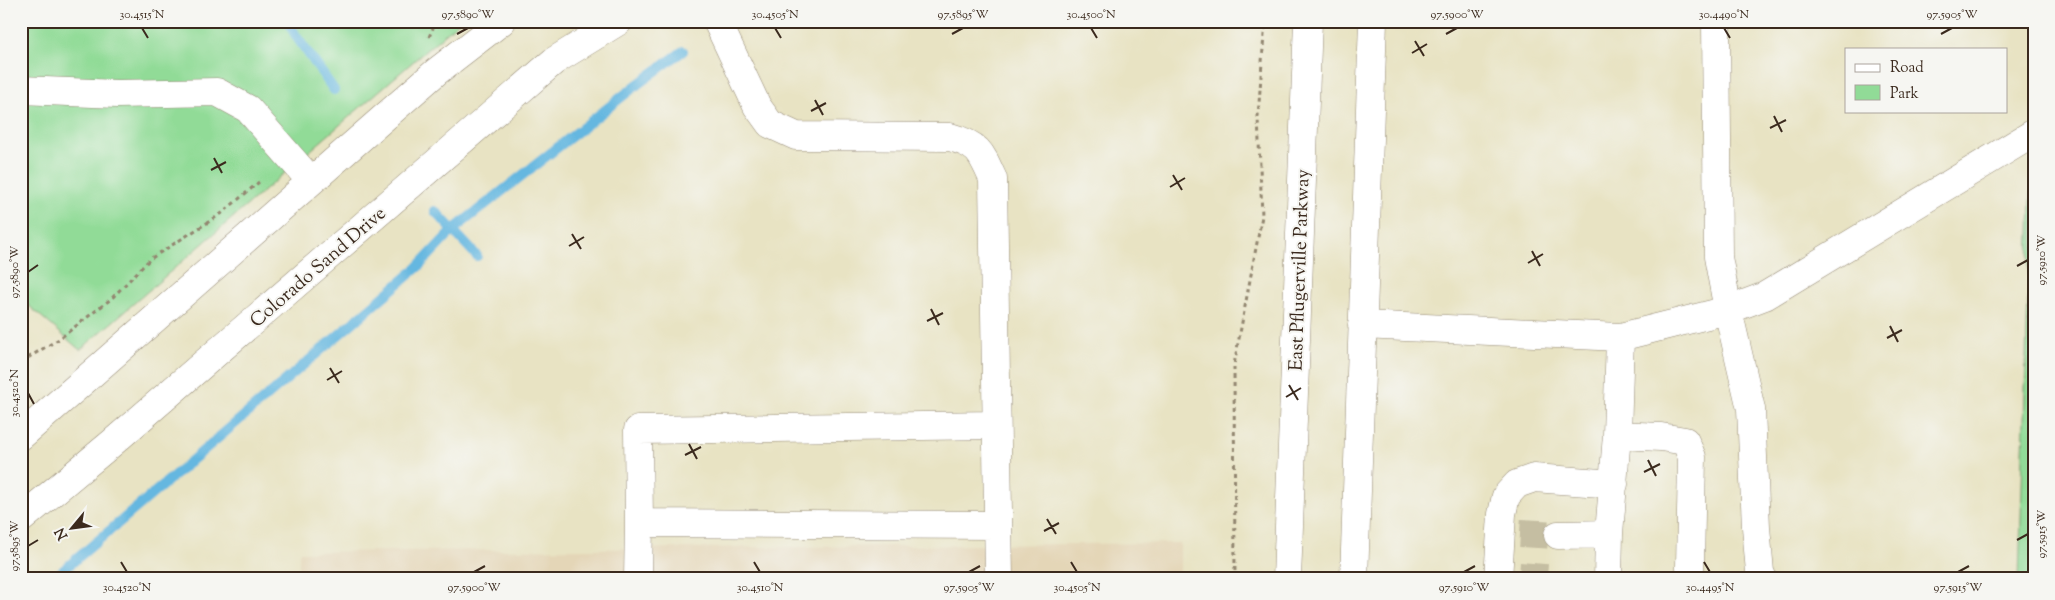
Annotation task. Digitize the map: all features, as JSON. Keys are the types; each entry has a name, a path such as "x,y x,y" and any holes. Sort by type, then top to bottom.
{"street":[{"path":"21,436 436,72 502,21"},
{"name":"Colorado Sand Drive","path":"21,519 120,437 554,61 619,21"},
{"path":"717,21 758,106 770,124 796,136 950,137 967,142 982,154 993,179 999,579"},
{"name":"East Pflugerville Parkway","path":"1287,579 1308,21"},
{"path":"1354,579 1373,21"},
{"path":"1716,21 1718,257 1751,409 1756,527 1760,572 1763,579"},
{"path":"21,90 117,94 217,92 248,109 311,181"},
{"path":"1362,325 1620,337 1728,310 1765,296 2034,134"},
{"path":"1608,579 1609,534 1617,435 1620,337"},
{"path":"638,579 638,430 996,425"},
{"path":"1617,435 1661,437 1685,441 1692,457 1690,568"},
{"path":"1505,577 1510,533 1506,496 1517,484 1534,478 1614,484"},
{"path":"638,523 997,525"},
{"path":"1558,535 1609,534"}],"path":[{"path":"182,21 194,24 238,21"},
{"path":"428,40 436,21"},
{"path":"1234,579 1234,365 1262,216 1258,117 1265,21"},
{"path":"21,362 59,339 111,299 150,259 221,214 290,158"}],"shaded area":[{"path":"1180,543 1180,579 299,579 299,552"}],"green space":[{"path":"21,21 460,21 80,350 21,299"},
{"path":"2034,108 2034,579 2019,579"}],"waterway":[{"path":"288,21 296,36 334,90"},
{"path":"53,579 417,268 453,230 638,84 683,51"},
{"path":"435,211 477,256"}],"tunnel":[{"path":"1520,533 1558,535"},
{"path":"1519,576 1558,579"}]}
